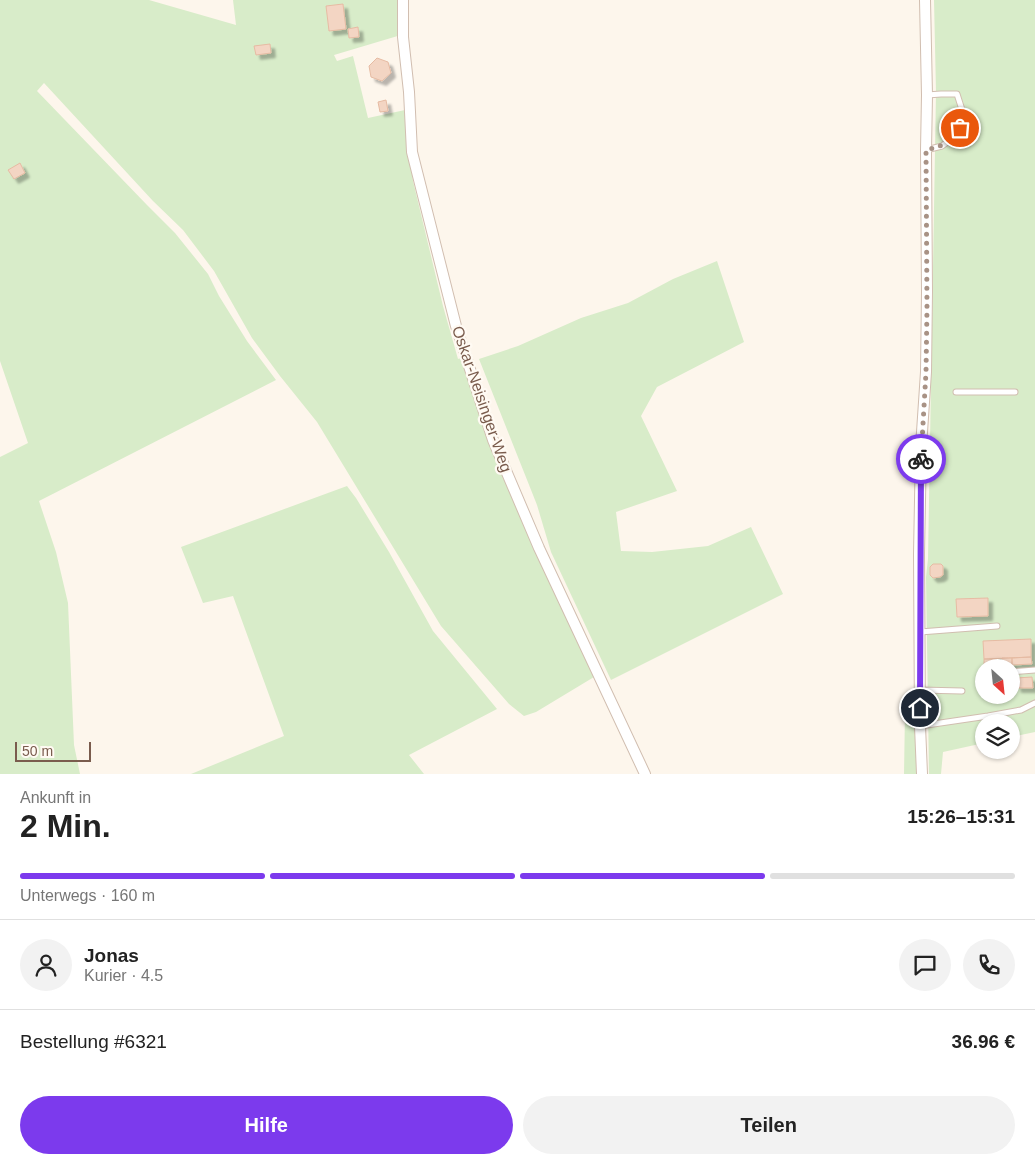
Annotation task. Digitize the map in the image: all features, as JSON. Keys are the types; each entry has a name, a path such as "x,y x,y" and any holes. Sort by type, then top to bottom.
{"street":[{"name":"Oskar-Neisinger-Weg","path":"403,0 403,37 410,92 412,152 456,326 494,440 528,523 645,774"},
{"path":"922,774 920,726 921,447 926,372 926,150 928,95 925,0"}],"lane":[{"path":"926,150 942,146 950,140 960,128 964,116 957,94 928,95"},
{"path":"956,392 1015,392"},
{"path":"920,632 997,626"},
{"path":"1020,671 1035,670"},
{"path":"920,690 962,691"},
{"path":"920,726 1022,710 1035,703"}],"green space":[{"path":"0,0 149,0 236,25 233,0 399,0 401,35 334,55 337,61 353,56 368,118 405,110 413,181 443,306 458,359 463,357 594,677 536,712 524,716 509,704 441,626 317,422 252,338 214,271 183,230 153,201 44,83 37,91 175,233 208,274 219,296 247,341 276,380 39,501 56,552 68,603 74,745 80,774 0,774 0,457 28,443 0,361"},
{"path":"934,0 1035,0 1035,732 1020,735 1020,714 975,714 975,745 943,752 941,774 929,774 926,577 928,559 936,92"},
{"path":"717,261 744,342 657,387 641,416 677,491 616,512 621,551 652,552 708,546 751,527 783,594 611,680 551,552 537,505 479,359 518,346 581,318 628,303 673,279"},
{"path":"347,486 389,552 433,631 497,709 409,755 424,774 191,774 284,736 233,596 203,603 181,547"},
{"path":"905,712 916,713 918,774 904,774"}],"building":[{"path":"343,4 346,29 329,31 326,6"},
{"path":"358,27 359,37 349,38 348,29"},
{"path":"270,44 271,53 256,55 254,46"},
{"path":"377,58 388,62 391,73 382,81 371,77 369,66"},
{"path":"386,100 388,111 380,112 378,102"},
{"path":"20,163 25,173 14,179 8,170"},
{"path":"933,564 941,564 943,566 943,575 933,578 930,575 930,567"},
{"path":"988,598 988,616 957,617 956,599"},
{"path":"1031,639 1031,657 984,659 983,641"},
{"path":"1031,657 1032,664 1020,665 1020,659 1012,658"},
{"path":"1032,677 1033,688 1020,688 1020,678"}],"way so far":[{"path":"921,459 926,372 926,150 942,146 960,128"}],"route":[{"path":"920,708 921,459"}]}
